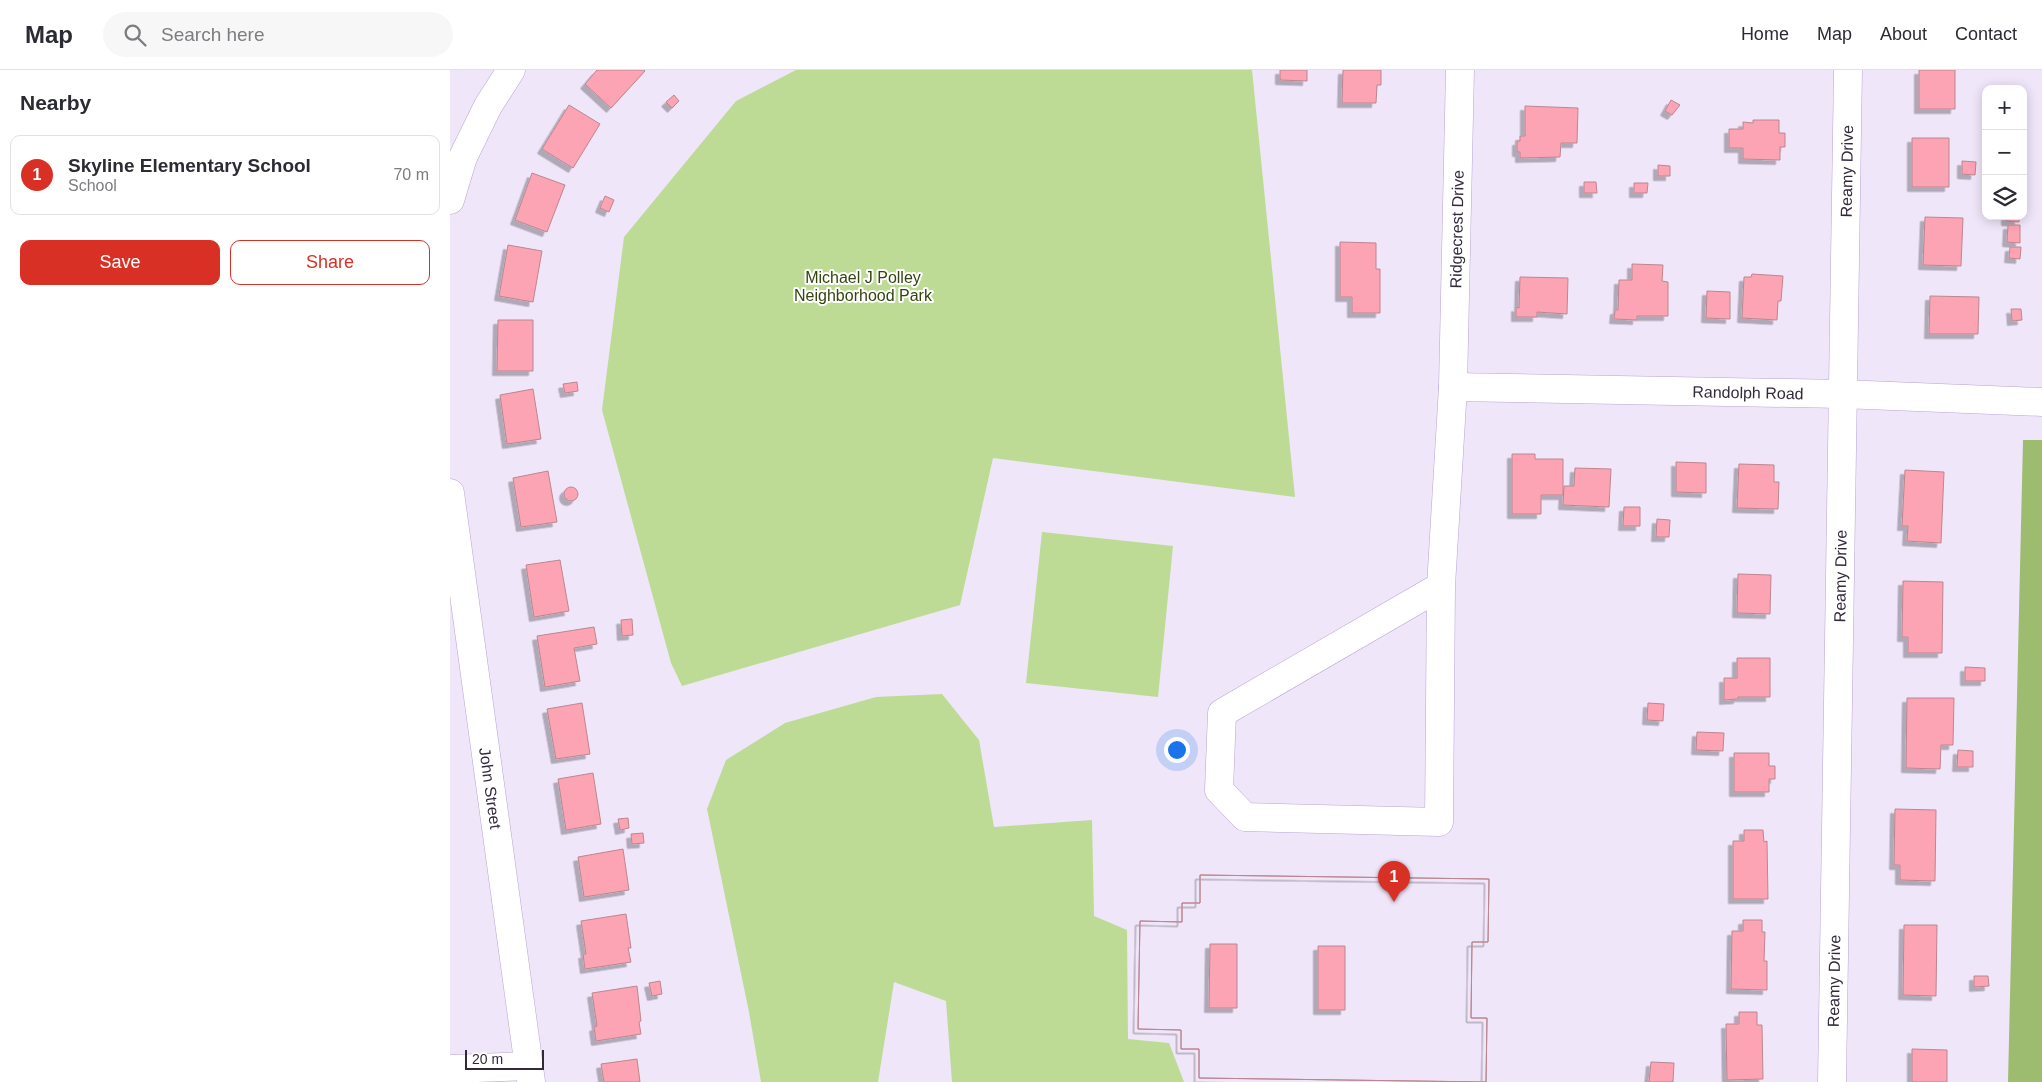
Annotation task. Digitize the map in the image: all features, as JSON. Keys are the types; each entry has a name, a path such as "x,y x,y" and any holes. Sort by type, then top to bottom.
{"street":[{"path":"450,200 463,157 488,106 511,70"},
{"name":"Ridgecrest Drive","path":"1441,586 1222,713 1219,790 1245,817 1439,822 1441,586 1453,387 1460,70"},
{"name":"Reamy Drive","path":"1832,1082 1848,70"},
{"name":"Randolph Road","path":"1453,387 1842,394 2042,402"},
{"name":"John Street","path":"450,493 530,1074"},
{"path":"450,1069 530,1074"}],"green space":[{"name":"Michael J Polley Neighborhood Park","path":"796,70 1252,70 1295,497 993,458 960,605 682,686 671,663 602,410 624,237 736,101"},
{"path":"2023,440 2042,440 2042,1082 2008,1082"},
{"path":"1042,532 1173,546 1158,697 1026,683"},
{"path":"942,694 979,740 994,827 1092,820 1094,916 1127,930 1128,1039 1169,1043 1184,1082 952,1082 946,1001 894,982 878,1082 761,1082 749,1012 707,809 726,760 785,723 876,697"}],"building":[{"path":"597,70 645,71 611,108 585,84"},
{"path":"1280,70 1307,70 1307,81 1280,80"},
{"path":"1343,70 1381,70 1381,85 1377,85 1376,103 1342,103"},
{"path":"1919,70 1955,70 1955,109 1919,109"},
{"path":"674,95 679,101 672,108 666,102"},
{"path":"1671,100 1680,105 1672,115 1665,111"},
{"path":"569,105 600,124 573,168 542,149"},
{"path":"1525,106 1578,108 1577,143 1561,143 1560,157 1520,158 1520,152 1517,152 1517,141 1520,141 1520,136 1525,136"},
{"path":"1753,120 1779,120 1779,133 1785,133 1785,147 1780,147 1780,160 1743,159 1743,148 1729,148 1729,129 1743,129 1743,122 1753,123"},
{"path":"1912,138 1949,138 1949,187 1912,187"},
{"path":"1962,161 1976,162 1975,175 1962,174"},
{"path":"1658,165 1670,166 1670,176 1658,176"},
{"path":"532,173 565,185 547,232 515,220"},
{"path":"1584,182 1596,182 1597,193 1584,193"},
{"path":"1634,183 1648,183 1647,193 1634,193"},
{"path":"605,196 614,200 609,212 600,208"},
{"path":"1925,217 1963,218 1961,266 1923,265"},
{"path":"2019,220 2019,222 2006,221"},
{"path":"2008,225 2020,225 2020,243 2007,242"},
{"path":"1340,242 1376,243 1376,269 1380,269 1380,313 1352,313 1352,297 1340,297"},
{"path":"508,245 542,251 533,302 499,296"},
{"path":"2010,247 2021,247 2020,259 2009,258"},
{"path":"1632,264 1663,265 1662,281 1668,282 1668,316 1637,316 1637,320 1614,319 1615,310 1618,310 1619,280 1632,280"},
{"path":"1752,274 1783,276 1781,301 1778,301 1777,320 1742,318 1744,277 1751,277"},
{"path":"1520,277 1568,278 1567,314 1537,312 1537,317 1516,317 1516,307 1519,308"},
{"path":"1707,291 1730,292 1730,319 1706,318"},
{"path":"1930,296 1979,297 1978,334 1929,334"},
{"path":"2011,309 2021,309 2022,320 2012,321"},
{"path":"498,320 533,320 533,371 497,371"},
{"path":"577,382 578,391 565,393 563,384"},
{"path":"533,389 541,439 507,444 500,395"},
{"path":"1512,454 1535,454 1535,459 1563,459 1563,495 1541,495 1541,514 1512,514"},
{"path":"1676,462 1706,463 1706,493 1676,492"},
{"path":"1739,464 1774,465 1774,482 1779,482 1778,509 1737,508"},
{"path":"1575,468 1611,469 1609,507 1563,505 1564,486 1574,486"},
{"path":"1905,470 1944,472 1941,543 1907,541 1908,526 1902,526"},
{"path":"548,471 557,522 521,527 513,478"},
{"path":"571,487 576,489 578,494 576,499 571,501 566,499 564,494 566,489"},
{"path":"1624,507 1640,507 1640,526 1623,526"},
{"path":"1657,519 1670,520 1669,537 1656,537"},
{"path":"560,560 569,611 534,617 526,565"},
{"path":"1738,574 1771,575 1770,614 1737,613"},
{"path":"1903,581 1943,582 1942,653 1908,653 1908,637 1902,637"},
{"path":"632,619 633,635 622,636 621,620"},
{"path":"594,627 597,644 574,648 580,681 545,687 537,636"},
{"path":"1737,658 1770,658 1770,697 1738,697 1738,699 1724,700 1724,678 1737,678"},
{"path":"1965,667 1985,668 1985,681 1965,681"},
{"path":"1907,698 1954,698 1953,745 1941,745 1940,769 1906,768"},
{"path":"582,703 590,754 556,759 547,709"},
{"path":"1648,703 1664,704 1663,721 1647,720"},
{"path":"1697,732 1724,733 1723,751 1696,750"},
{"path":"1958,750 1973,751 1973,767 1957,767"},
{"path":"1734,753 1769,753 1769,766 1775,766 1775,779 1769,779 1769,792 1734,792"},
{"path":"593,773 601,824 566,830 558,779"},
{"path":"1895,809 1936,810 1935,881 1900,880 1900,865 1894,865"},
{"path":"628,818 629,828 620,830 618,819"},
{"path":"1744,830 1763,830 1764,842 1767,841 1768,899 1733,899 1733,841 1744,841"},
{"path":"643,833 644,843 632,844 631,834"},
{"path":"623,849 629,890 584,897 578,857"},
{"path":"1200,875 1489,879 1488,942 1472,942 1471,1018 1487,1018 1486,1082 1199,1078 1199,1049 1181,1049 1181,1030 1138,1029 1140,921 1182,922 1182,903 1200,903","holes":["1210,944 1237,944 1237,1008 1209,1008","1318,946 1345,946 1345,1010 1318,1010"]},
{"path":"1200,875 1489,879 1488,942 1472,942 1471,1018 1487,1018 1486,1082 1199,1078 1199,1049 1181,1049 1181,1030 1138,1029 1140,921 1182,922 1182,903 1200,903"},
{"path":"626,914 631,948 628,948 631,962 585,969 583,954 586,954 581,921"},
{"path":"1743,920 1762,920 1762,932 1765,932 1764,961 1767,961 1767,990 1731,989 1732,931 1743,931"},
{"path":"1904,925 1937,925 1936,996 1903,995"},
{"path":"1974,976 1988,976 1989,986 1974,987"},
{"path":"660,981 662,994 652,996 649,983"},
{"path":"637,986 641,1034 596,1041 594,1027 597,1026 592,993"},
{"path":"1739,1012 1757,1012 1757,1025 1762,1025 1763,1079 1727,1080 1726,1024 1739,1024"},
{"path":"1912,1049 1947,1050 1947,1082 1912,1082"},
{"path":"637,1059 640,1082 604,1082 601,1064"},
{"path":"1651,1062 1674,1063 1673,1082 1649,1082"}],"place":[{"name":"Skyline Elementary School","path":"1394,902"}]}
